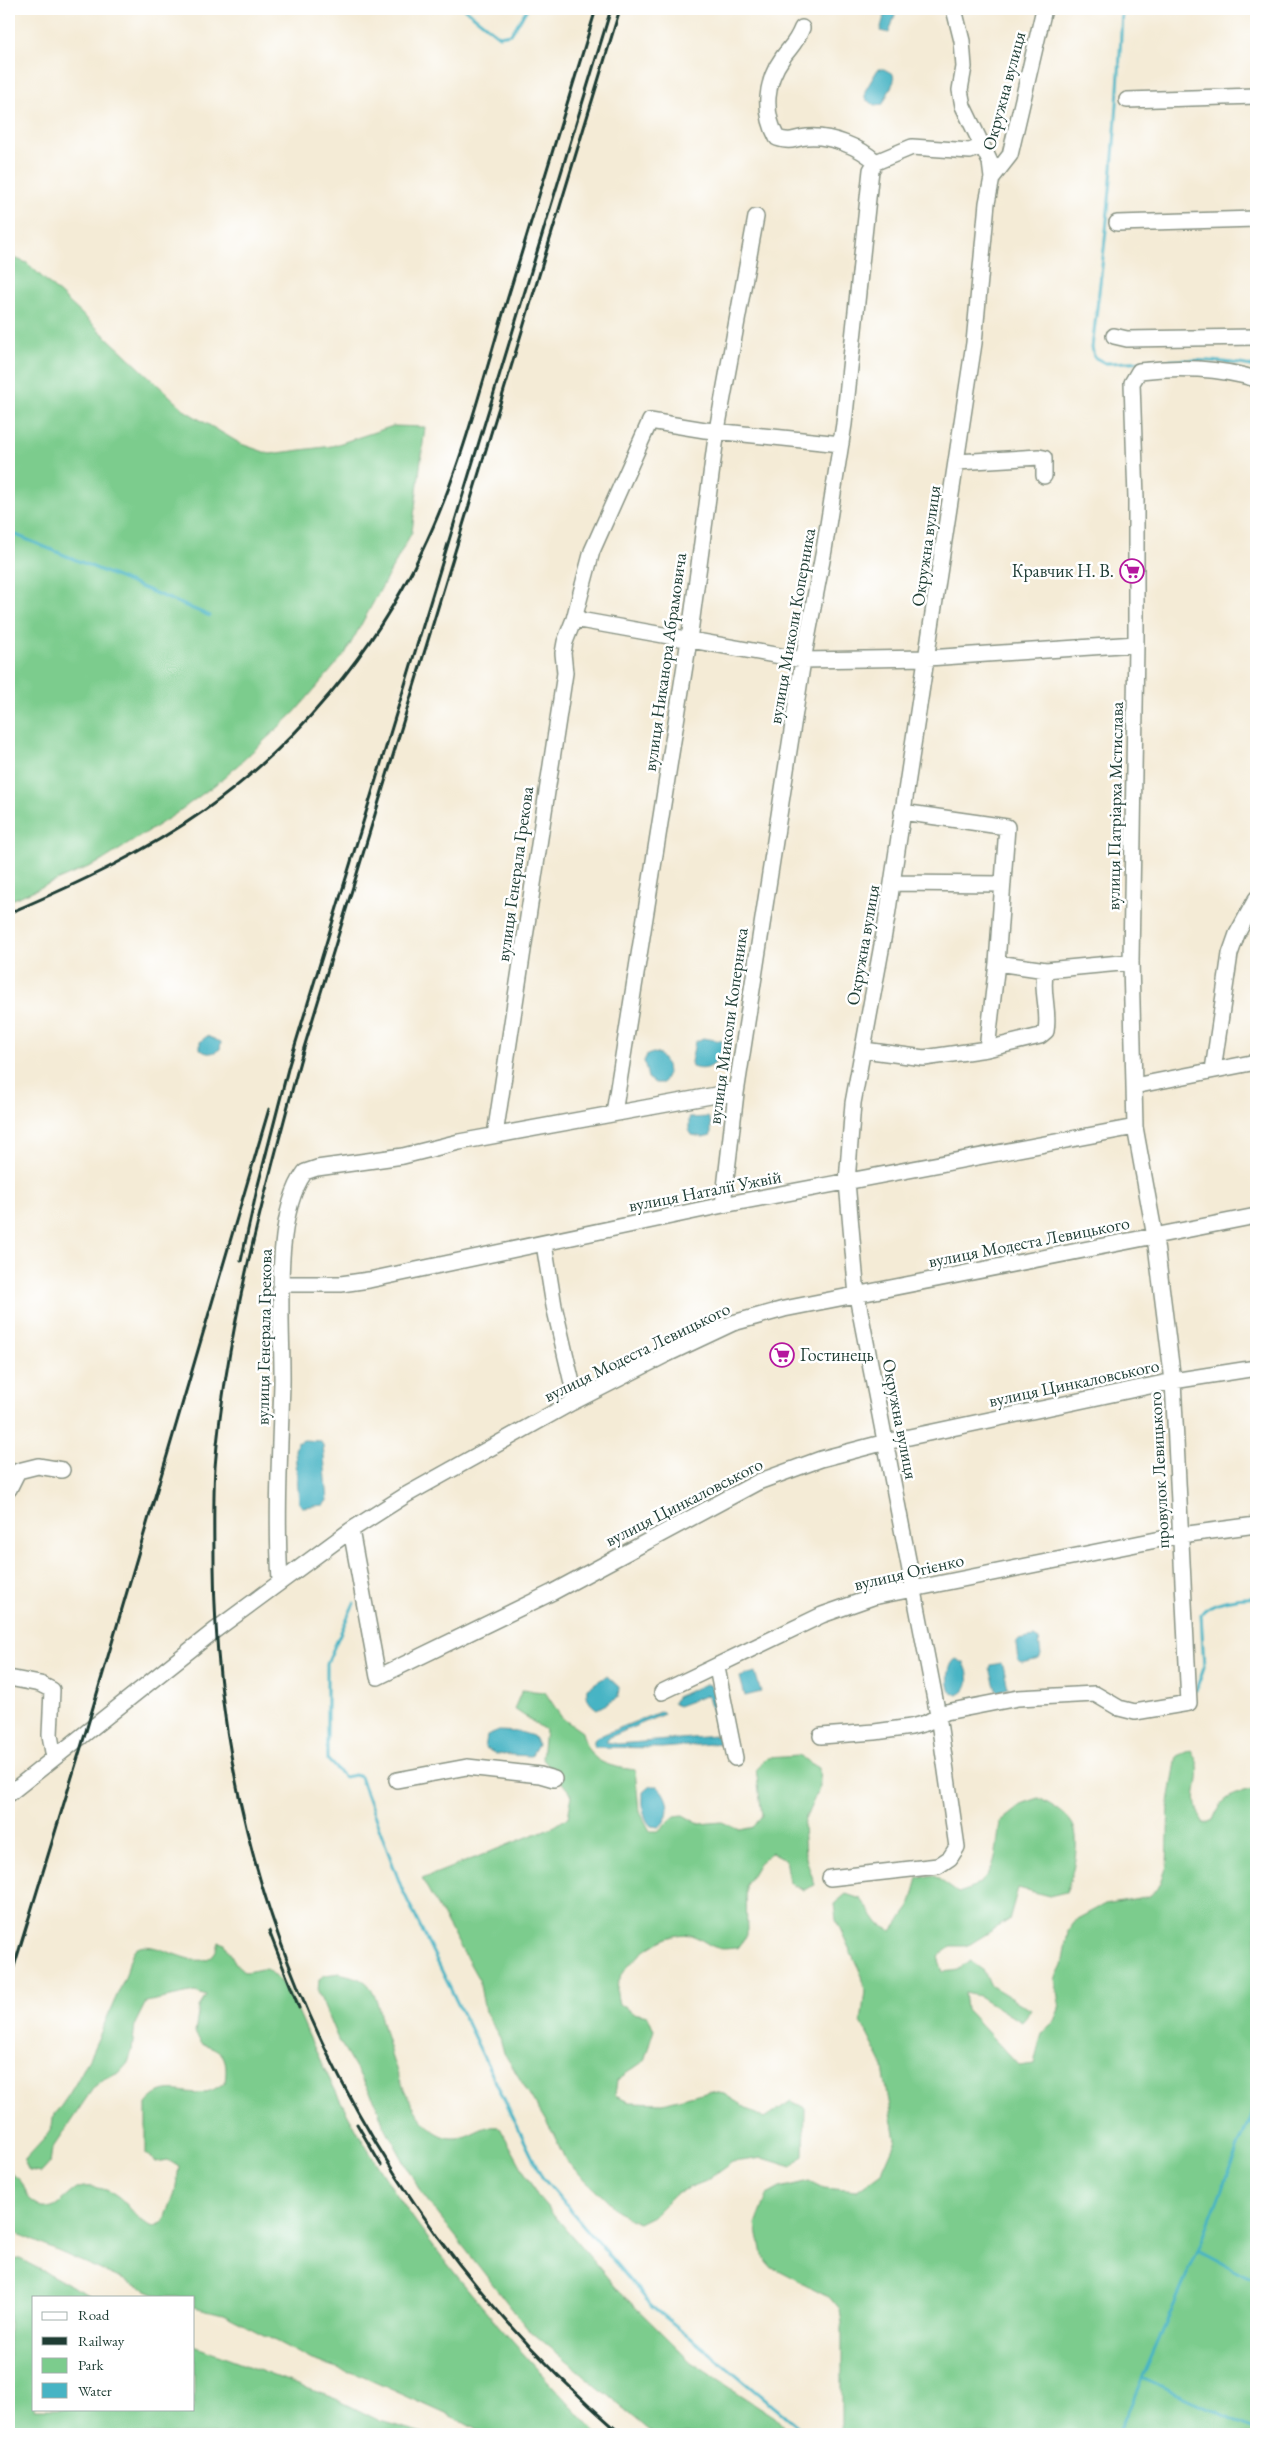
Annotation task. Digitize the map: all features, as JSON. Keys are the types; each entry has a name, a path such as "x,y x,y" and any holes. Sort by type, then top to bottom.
{"street":[{"name":"Окружна вулиця","path":"830,1878 938,1866 950,1858 957,1847 957,1830 938,1716 857,1296 847,1182 853,1103 864,1050 928,658 974,343 987,203 992,178 990,162 963,106 960,90 964,67 954,9"},
{"name":"Окружна вулиця","path":"992,178 1010,155 1044,9"},
{"path":"802,28 797,43 784,56 774,72 766,103 775,134 778,138 790,142 807,137 824,138 866,153 876,162 912,147 970,151 982,146"},
{"path":"1127,100 1256,96"},
{"name":"вулиця Миколи Коперника","path":"723,1206 736,1093 803,660 824,550 841,444 871,170 876,162"},
{"name":"вулиця Никанора Абрамовича","path":"614,1113 689,640 717,430 756,217"},
{"path":"1117,223 1256,219"},
{"path":"1114,336 1127,339 1256,337"},
{"name":"вулиця Патріарха Мстислава","path":"1155,1237 1135,1127 1131,962 1136,644 1136,498 1132,382 1139,371 1152,370 1225,372 1256,379"},
{"name":"вулиця Генерала Грекова","path":"496,1136 565,673 563,653 592,551 650,421 717,430"},
{"path":"717,430 841,444"},
{"path":"956,462 1039,456 1044,458 1044,476"},
{"path":"574,619 803,660 928,658 1136,644"},
{"path":"902,812 1007,827 997,963 987,1049"},
{"path":"892,883 1002,884"},
{"path":"1213,1070 1230,954 1256,899"},
{"path":"997,963 1046,970 1131,962"},
{"path":"864,1050 924,1058 987,1049 1040,1036 1046,1031 1048,1021 1043,980 1046,970"},
{"path":"1134,1086 1256,1062"},
{"name":"вулиця Генерала Грекова","path":"280,1581 278,1540 282,1366 281,1269 291,1203 305,1172 360,1161 403,1156 614,1113 736,1093"},
{"name":"вулиця Наталії Ужвій","path":"282,1284 341,1284 369,1280 723,1206 1135,1127"},
{"name":"вулиця Модеста Левицького","path":"54,1758 280,1581 351,1530 406,1495 576,1400 733,1323 784,1309 1256,1216"},
{"name":"провулок Левицького","path":"938,1716 946,1712 1018,1698 1069,1695 1095,1694 1119,1708 1135,1712 1190,1703 1173,1381 1155,1237"},
{"path":"544,1244 554,1306 576,1400"},
{"name":"вулиця Цинкаловського","path":"351,1530 378,1677 553,1592 758,1482 821,1459 886,1442 1173,1381 1256,1368"},
{"path":"9,1489 18,1471 38,1466 62,1470"},
{"name":"вулиця Огієнко","path":"662,1692 717,1668 822,1615 873,1597 1181,1535 1256,1525"},
{"path":"717,1668 734,1758"},
{"path":"9,1678 40,1684 52,1690 50,1735 54,1758 9,1794"},
{"path":"821,1736 911,1726 926,1723 938,1716"},
{"path":"397,1780 466,1768 540,1775 554,1779"}],"green space":[{"path":"9,256 27,263 187,412 241,444 270,454 332,446 393,426 425,427 412,532 345,654 294,713 224,778 174,815 100,862 9,901"},
{"path":"522,1690 545,1692 562,1718 582,1732 585,1742 594,1757 615,1767 635,1770 639,1810 650,1831 658,1831 675,1816 683,1815 699,1824 722,1822 740,1830 754,1827 762,1815 756,1769 767,1758 799,1756 819,1768 820,1786 803,1824 805,1855 815,1885 804,1890 789,1883 785,1859 772,1852 759,1863 746,1885 747,1935 737,1948 720,1949 690,1935 669,1938 657,1943 634,1960 619,1980 617,1991 619,2004 633,2013 648,2016 654,2030 644,2061 617,2080 615,2096 629,2102 663,2103 709,2091 724,2094 764,2119 791,2101 805,2108 804,2155 792,2167 763,2158 732,2162 706,2181 676,2193 653,2216 639,2223 624,2217 566,2161 553,2133 504,2053 500,2038 485,2012 479,1980 422,1879 555,1826 568,1817 572,1795 542,1758 545,1730 514,1709"},
{"path":"1191,1750 1198,1765 1196,1806 1204,1824 1213,1820 1221,1805 1229,1797 1256,1789 1256,2434 845,2434 842,2432 842,2323 840,2309 830,2297 772,2267 762,2255 756,2224 767,2195 780,2188 810,2181 824,2188 856,2191 882,2172 896,2140 882,2063 861,2022 865,1991 862,1976 836,1920 834,1904 846,1894 861,1899 879,1924 892,1931 910,1907 918,1878 933,1875 958,1893 971,1888 988,1875 992,1866 1000,1822 1024,1803 1039,1798 1060,1811 1073,1825 1076,1837 1075,1861 1066,1892 1049,1896 1018,1888 1009,1920 967,1946 951,1946 938,1957 943,1972 958,1970 970,1961 984,1971 990,1985 1031,2010 1021,2022 979,1996 964,1993 966,2009 1019,2066 1034,2064 1042,2033 1054,2023 1060,2009 1055,1979 1062,1965 1068,1931 1077,1919 1105,1904 1150,1896 1160,1885 1167,1866 1169,1802 1177,1756"},
{"path":"219,1942 225,1944 236,1964 245,1972 261,1969 267,1970 278,1979 295,2005 345,2109 399,2197 460,2280 527,2358 597,2434 484,2434 457,2419 359,2375 312,2360 223,2314 195,2307 195,2296 161,2296 9,2230 9,2173 21,2182 31,2200 44,2207 50,2208 54,2206 80,2187 94,2187 113,2193 140,2219 153,2227 164,2222 175,2192 179,2167 168,2160 156,2162 146,2154 146,2104 155,2095 165,2091 203,2092 214,2089 225,2082 226,2067 223,2057 216,2049 202,2044 195,2033 199,2007 206,1996 195,1992 146,2002 135,2024 132,2051 128,2063 119,2073 104,2079 94,2087 52,2149 50,2163 41,2173 29,2171 24,2161 52,2127 54,2114 84,2069 125,1977 132,1954 140,1947 150,1947 191,1959 203,1960 213,1955"},
{"path":"339,1973 361,1980 372,1990 398,2075 415,2110 426,2123 438,2133 452,2138 464,2137 487,2127 499,2126 537,2195 619,2291 691,2362 775,2417 790,2434 654,2434 527,2328 420,2191 383,2123 375,2101 337,2037 318,1992 319,1979 325,1975"},
{"path":"20,2259 91,2296 32,2296 32,2410 195,2410 195,2346 336,2399 380,2421 426,2434 9,2434 9,2260"}],"water":[{"path":"886,9 897,9 889,33 880,31"},
{"path":"878,69 884,69 893,74 894,81 883,104 876,106 865,99 865,91"},
{"path":"207,1036 221,1042 220,1049 210,1053 200,1049 200,1042"},
{"path":"703,1038 722,1041 722,1048 721,1054 715,1063 710,1067 699,1069 692,1067 691,1062 695,1042"},
{"path":"659,1054 667,1065 668,1073 663,1083 655,1083 648,1078 644,1061 647,1055"},
{"path":"708,1117 711,1123 711,1135 703,1137 692,1135 689,1130 689,1118"},
{"path":"304,1440 320,1441 323,1445 328,1501 324,1505 302,1507 299,1503 295,1450 297,1443"},
{"path":"1034,1637 1039,1640 1041,1655 1039,1659 1022,1663 1018,1661 1016,1644 1018,1640"},
{"path":"956,1659 964,1663 968,1672 967,1686 962,1693 957,1695 951,1692 948,1679 949,1669"},
{"path":"1001,1663 1008,1688 997,1692 990,1669 991,1665"},
{"path":"755,1672 761,1692 745,1696 740,1677"},
{"path":"607,1676 619,1687 618,1698 597,1709 589,1701 587,1688"},
{"path":"705,1684 710,1685 717,1697 724,1726 725,1740 722,1743 662,1748 594,1747 594,1740 597,1737 662,1711 664,1714 610,1737 606,1742 618,1744 716,1736 717,1732 708,1695 678,1706 673,1703 676,1697"},
{"path":"499,1731 520,1732 533,1736 538,1744 531,1756 496,1754 485,1748 487,1736"},
{"path":"650,1786 657,1786 667,1800 668,1812 659,1827 651,1826 644,1814 643,1792"}],"waterway":[{"path":"465,9 499,36 511,34 527,9"},
{"path":"1122,9 1115,136 1092,347 1094,357 1105,363 1200,360 1256,367"},
{"path":"9,532 210,616"},
{"path":"1196,1690 1204,1667 1201,1614 1218,1603 1234,1599 1256,1598"},
{"path":"354,1603 327,1663 327,1759 344,1777 355,1775 360,1777 402,1889 542,2177 652,2306 807,2434"},
{"path":"1118,2434 1198,2250 1256,2102"},
{"path":"1248,2122 1256,2126"},
{"path":"1198,2250 1256,2281"},
{"path":"1144,2379 1256,2430"}],"railway":[{"path":"9,913 60,891 134,854 205,810 271,756 301,726 330,694 381,625 422,551 448,490 470,426 596,9"},
{"path":"241,1261 258,1185 289,1065 611,9"},
{"path":"620,9 300,1061 273,1162 237,1313 220,1415 215,1467 214,1566 222,1692 243,1813 277,1931 323,2044 381,2151 450,2252 530,2347 621,2434"},
{"path":"9,1983 86,1731 269,1109"},
{"path":"269,1931 299,2008"},
{"path":"357,2124 381,2165"}],"place":[{"name":"Кравчик Н. В.","path":"1132,571"},
{"name":"Гостинець","path":"782,1355"}]}
